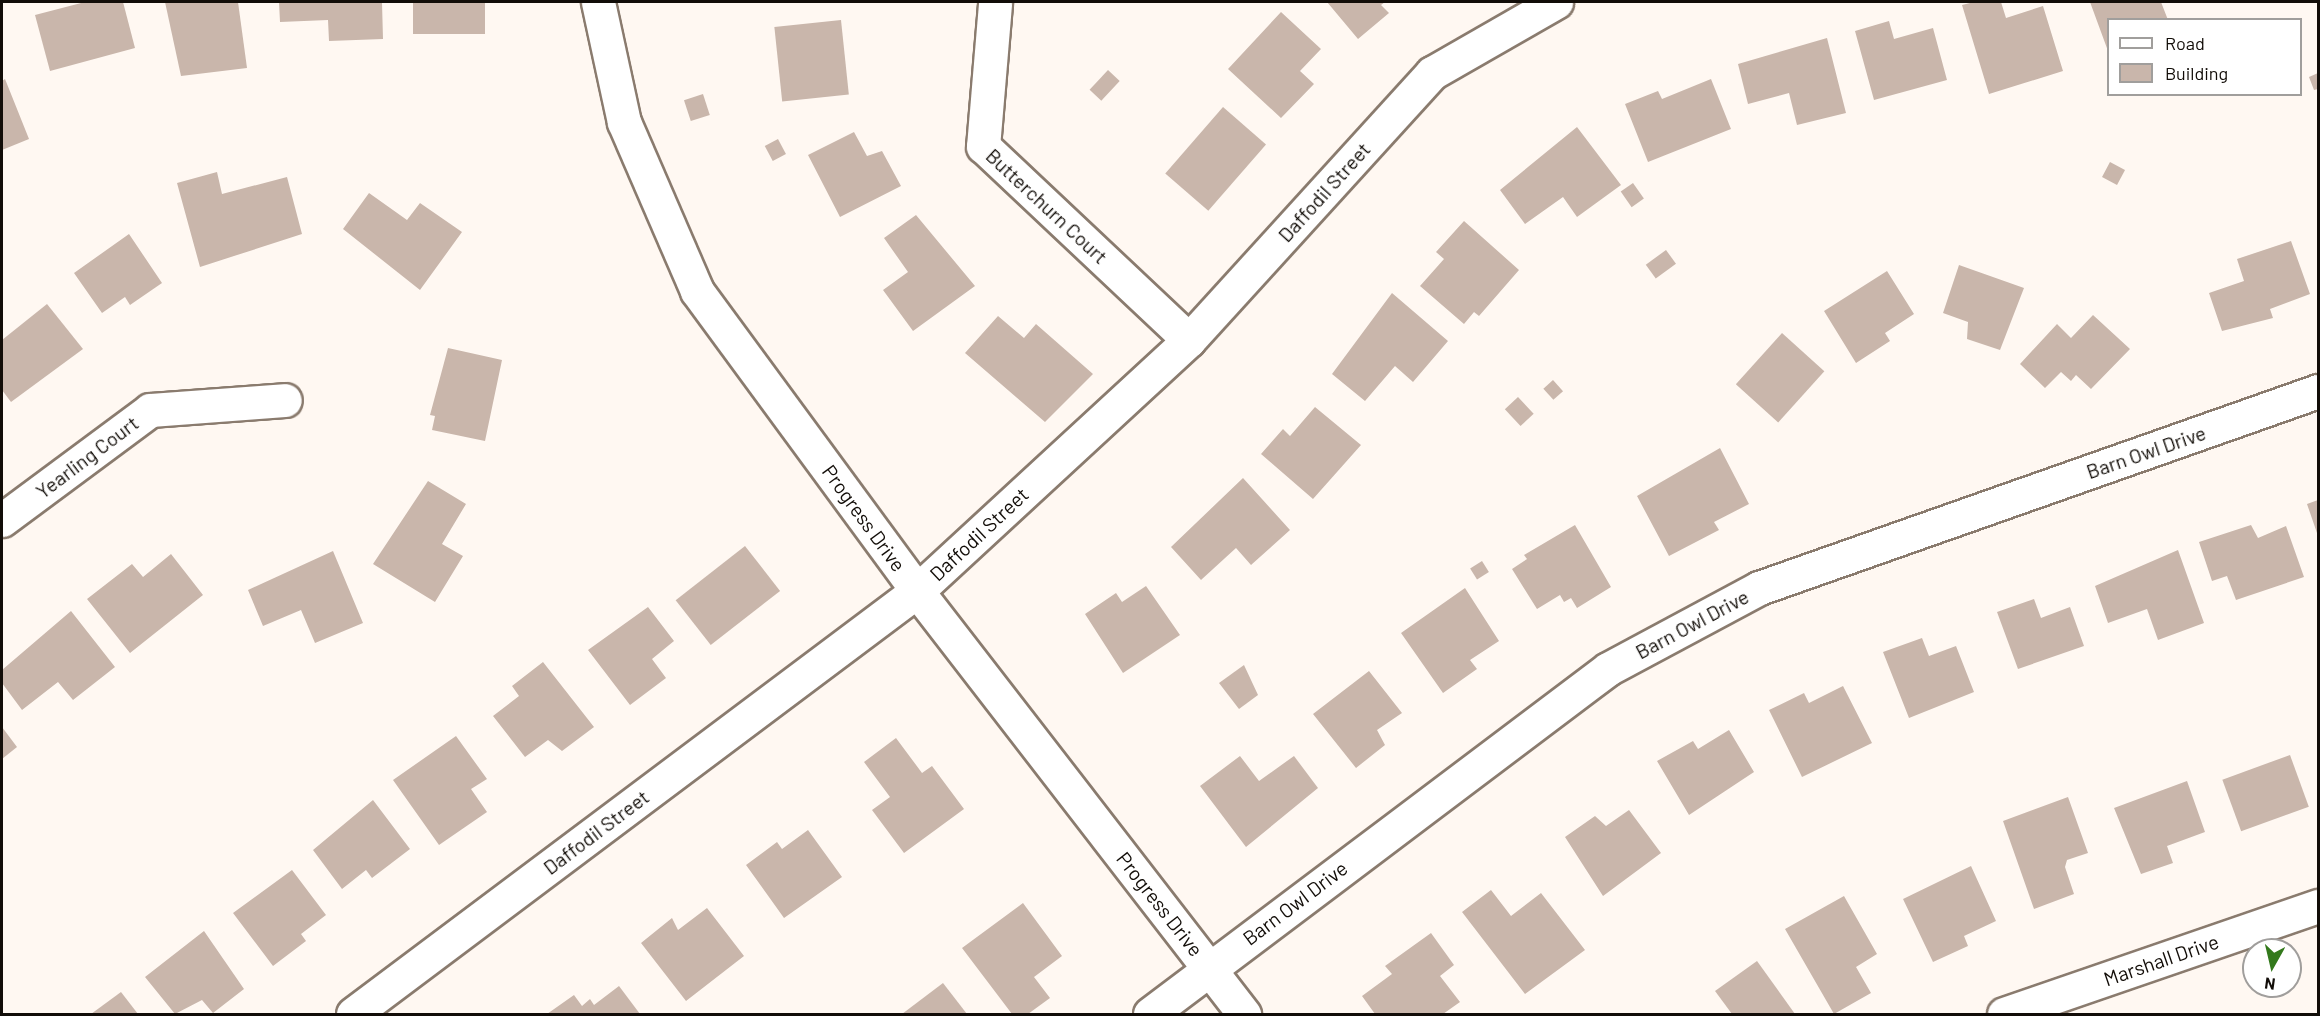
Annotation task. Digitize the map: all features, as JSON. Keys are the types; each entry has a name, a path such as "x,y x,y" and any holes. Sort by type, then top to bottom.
{"street":[{"name":"Progress Drive","path":"598,2 624,122 697,291 917,591 1244,1014"},
{"name":"Daffodil Street","path":"353,1014 917,591 1189,340 1432,73 1556,2"},
{"name":"Butterchurn Court","path":"995,3 983,146 1189,340"},
{"name":"Barn Owl Drive","path":"1150,1014 1608,669 1759,588 2319,391"},
{"name":"Yearling Court","path":"2,520 150,410 285,400"},
{"name":"Marshall Drive","path":"2004,1014 2319,906"}],"building":[{"path":"85,2 123,2 135,48 50,71 35,15"},
{"path":"165,2 238,2 247,68 181,76"},
{"path":"279,2 382,2 383,39 329,41 328,20 280,22"},
{"path":"413,2 485,2 485,34 413,34"},
{"path":"1327,2 1385,2 1381,5 1389,13 1358,39"},
{"path":"1974,2 2001,2 2006,18 2043,6 2063,71 1989,94 1962,5"},
{"path":"2090,2 2161,2 2167,18 2107,18 2107,48"},
{"path":"1281,12 1321,49 1300,71 1314,84 1281,118 1228,69"},
{"path":"841,20 849,95 782,102 774,27"},
{"path":"1889,21 1894,39 1933,28 1947,80 1874,100 1855,31"},
{"path":"1827,38 1846,113 1797,125 1789,93 1748,104 1738,64"},
{"path":"1108,70 1120,81 1101,101 1090,90"},
{"path":"2318,73 2318,89 2314,90 2309,77"},
{"path":"5,79 29,139 2,150 2,81"},
{"path":"1711,79 1731,129 1648,162 1625,104 1658,91 1662,99"},
{"path":"703,94 710,115 691,121 684,100"},
{"path":"1223,107 1266,144 1208,211 1165,173"},
{"path":"1577,127 1621,185 1577,217 1563,197 1525,224 1500,190"},
{"path":"854,132 867,156 882,151 901,186 840,217 808,155"},
{"path":"778,139 786,154 773,161 765,146"},
{"path":"2110,162 2125,170 2117,185 2102,177"},
{"path":"217,172 222,194 287,177 302,234 200,267 177,183"},
{"path":"1633,183 1644,199 1632,207 1621,192"},
{"path":"369,193 407,220 420,203 462,232 420,290 343,229"},
{"path":"916,215 975,286 913,331 883,290 908,272 884,238"},
{"path":"1464,221 1519,270 1479,316 1474,312 1464,324 1420,286 1444,259 1436,252"},
{"path":"129,234 162,283 130,305 125,297 102,313 74,273"},
{"path":"2291,241 2310,294 2270,309 2273,318 2222,331 2209,293 2244,281 2237,259"},
{"path":"1666,250 1676,264 1656,278 1646,265"},
{"path":"1959,265 2024,288 2000,350 1967,339 1968,322 1943,313"},
{"path":"1887,271 1914,314 1885,333 1890,341 1856,363 1824,311"},
{"path":"1392,293 1448,341 1413,382 1395,366 1365,401 1332,374"},
{"path":"47,304 83,349 11,402 2,390 2,340"},
{"path":"2093,315 2130,349 2091,389 2076,375 2071,381 2061,372 2045,388 2020,364 2057,324 2071,338"},
{"path":"998,316 1024,338 1036,324 1093,374 1045,422 965,353"},
{"path":"1782,333 1824,371 1778,422 1736,384"},
{"path":"448,348 502,360 485,441 432,430 435,416 430,415"},
{"path":"1553,380 1563,391 1553,400 1543,389"},
{"path":"1518,397 1534,414 1521,426 1505,409"},
{"path":"1315,407 1361,445 1313,499 1261,454 1283,429 1290,436"},
{"path":"1720,448 1749,504 1714,522 1719,530 1669,556 1637,496"},
{"path":"1243,478 1290,530 1251,565 1236,548 1201,580 1171,547"},
{"path":"428,481 466,504 442,544 463,556 435,602 373,564"},
{"path":"2318,500 2318,536 2307,504"},
{"path":"1575,525 1611,587 1577,608 1571,598 1564,602 1560,595 1537,609 1512,569 1527,559 1524,555"},
{"path":"2251,525 2258,538 2286,526 2304,577 2236,600 2227,576 2212,581 2199,542"},
{"path":"745,546 780,591 711,645 676,600"},
{"path":"2178,550 2204,623 2158,640 2147,609 2108,623 2095,586"},
{"path":"333,551 363,623 315,643 301,610 263,626 248,590"},
{"path":"171,554 203,595 130,653 87,599 132,564 143,577"},
{"path":"1482,561 1489,572 1477,579 1470,568"},
{"path":"1146,586 1180,635 1123,673 1085,614 1116,593 1122,602"},
{"path":"1465,588 1499,641 1470,660 1477,669 1443,693 1401,633"},
{"path":"2034,599 2041,618 2070,607 2084,646 2018,669 1997,612"},
{"path":"648,607 674,641 652,659 666,678 630,705 588,650"},
{"path":"71,611 115,667 73,700 58,682 22,710 2,683 2,670"},
{"path":"1922,638 1929,656 1956,646 1974,692 1909,718 1883,652"},
{"path":"543,662 594,727 562,751 548,740 525,757 493,716 519,696 512,686"},
{"path":"1244,665 1258,695 1239,709 1219,683"},
{"path":"1369,671 1402,713 1377,730 1385,745 1356,768 1313,714"},
{"path":"1843,686 1872,743 1802,777 1769,710 1804,693 1809,703"},
{"path":"2,727 17,747 2,759"},
{"path":"1729,730 1754,772 1689,815 1657,761 1693,741 1698,749"},
{"path":"456,736 487,779 471,789 487,812 439,845 393,780"},
{"path":"896,738 922,773 932,766 964,809 904,853 872,810 890,797 864,762"},
{"path":"2290,755 2309,807 2241,831 2222,780"},
{"path":"1240,756 1259,781 1294,756 1318,788 1246,847 1200,786"},
{"path":"2187,781 2205,832 2167,846 2173,863 2141,874 2114,808"},
{"path":"2068,797 2088,853 2067,860 2065,867 2074,894 2034,909 2003,821"},
{"path":"373,800 410,849 372,878 366,870 342,889 313,850"},
{"path":"1629,810 1661,853 1603,896 1565,837 1595,816 1606,826"},
{"path":"808,830 842,877 784,918 746,865 777,842 782,849"},
{"path":"1971,866 1996,921 1964,936 1968,946 1933,962 1903,899"},
{"path":"292,870 326,915 301,934 306,941 273,966 233,913"},
{"path":"1491,890 1511,916 1541,893 1585,950 1525,994 1462,912"},
{"path":"1844,896 1877,954 1856,967 1871,993 1834,1014 1785,929"},
{"path":"1023,903 1062,956 1034,977 1050,998 1028,1014 1012,1014 962,948"},
{"path":"707,908 744,956 686,1001 641,943 672,918 678,930"},
{"path":"204,931 244,989 213,1013 202,1000 175,1014 145,977"},
{"path":"1431,933 1454,965 1440,976 1460,1002 1443,1014 1375,1014 1362,996 1392,974 1385,966"},
{"path":"1757,961 1795,1014 1732,1014 1715,991"},
{"path":"943,983 967,1014 902,1014"},
{"path":"619,986 640,1014 547,1014 574,995 582,1006 590,999 594,1005"},
{"path":"121,992 138,1014 91,1014"}]}
